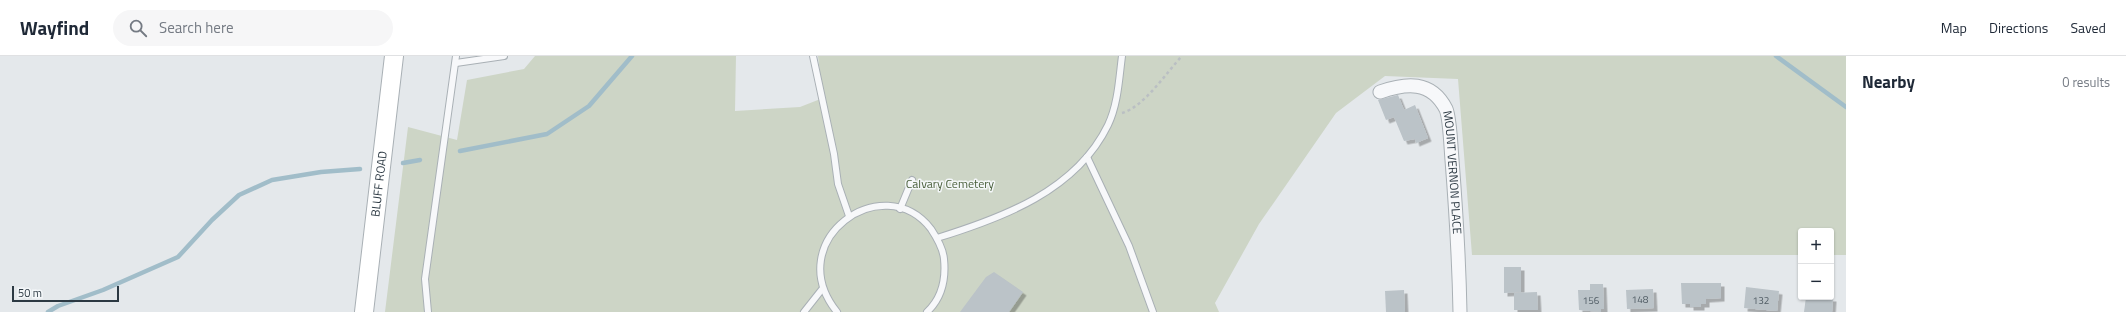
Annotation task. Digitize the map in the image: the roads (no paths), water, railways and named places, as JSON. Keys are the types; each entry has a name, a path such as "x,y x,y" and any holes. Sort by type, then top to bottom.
{"main road":[{"name":"BLUFF ROAD","path":"364,312 394,56"}],"street":[{"name":"MOUNT VERNON PLACE","path":"1380,92 1397,86 1422,86 1432,92 1446,110 1451,145 1459,245 1460,312"}],"lane":[{"path":"428,312 426,279 456,56"},
{"path":"456,63 504,56"},
{"path":"813,56 834,154 838,184 849,216"},
{"path":"937,238 979,225 1026,205 1066,178 1088,157 1108,124 1118,88 1122,56"},
{"path":"1088,157 1129,246 1153,312"},
{"path":"900,209 912,180"},
{"path":"837,312 829,302 823,288 820,268 823,248 834,230 849,216 865,209 882,206 900,209 915,215 927,225 937,238 944,255 945,273 942,291 927,312"},
{"path":"804,312 823,288"}],"waterway":[{"path":"460,151 547,134 589,106 632,56"},
{"path":"1776,56 1846,107"},
{"path":"403,163 420,160"},
{"path":"48,312 58,306 103,290 178,257 212,220 239,195 272,180 321,172 360,169"}],"park label":[{"name":"Calvary Cemetery","path":"950,184"}]}
